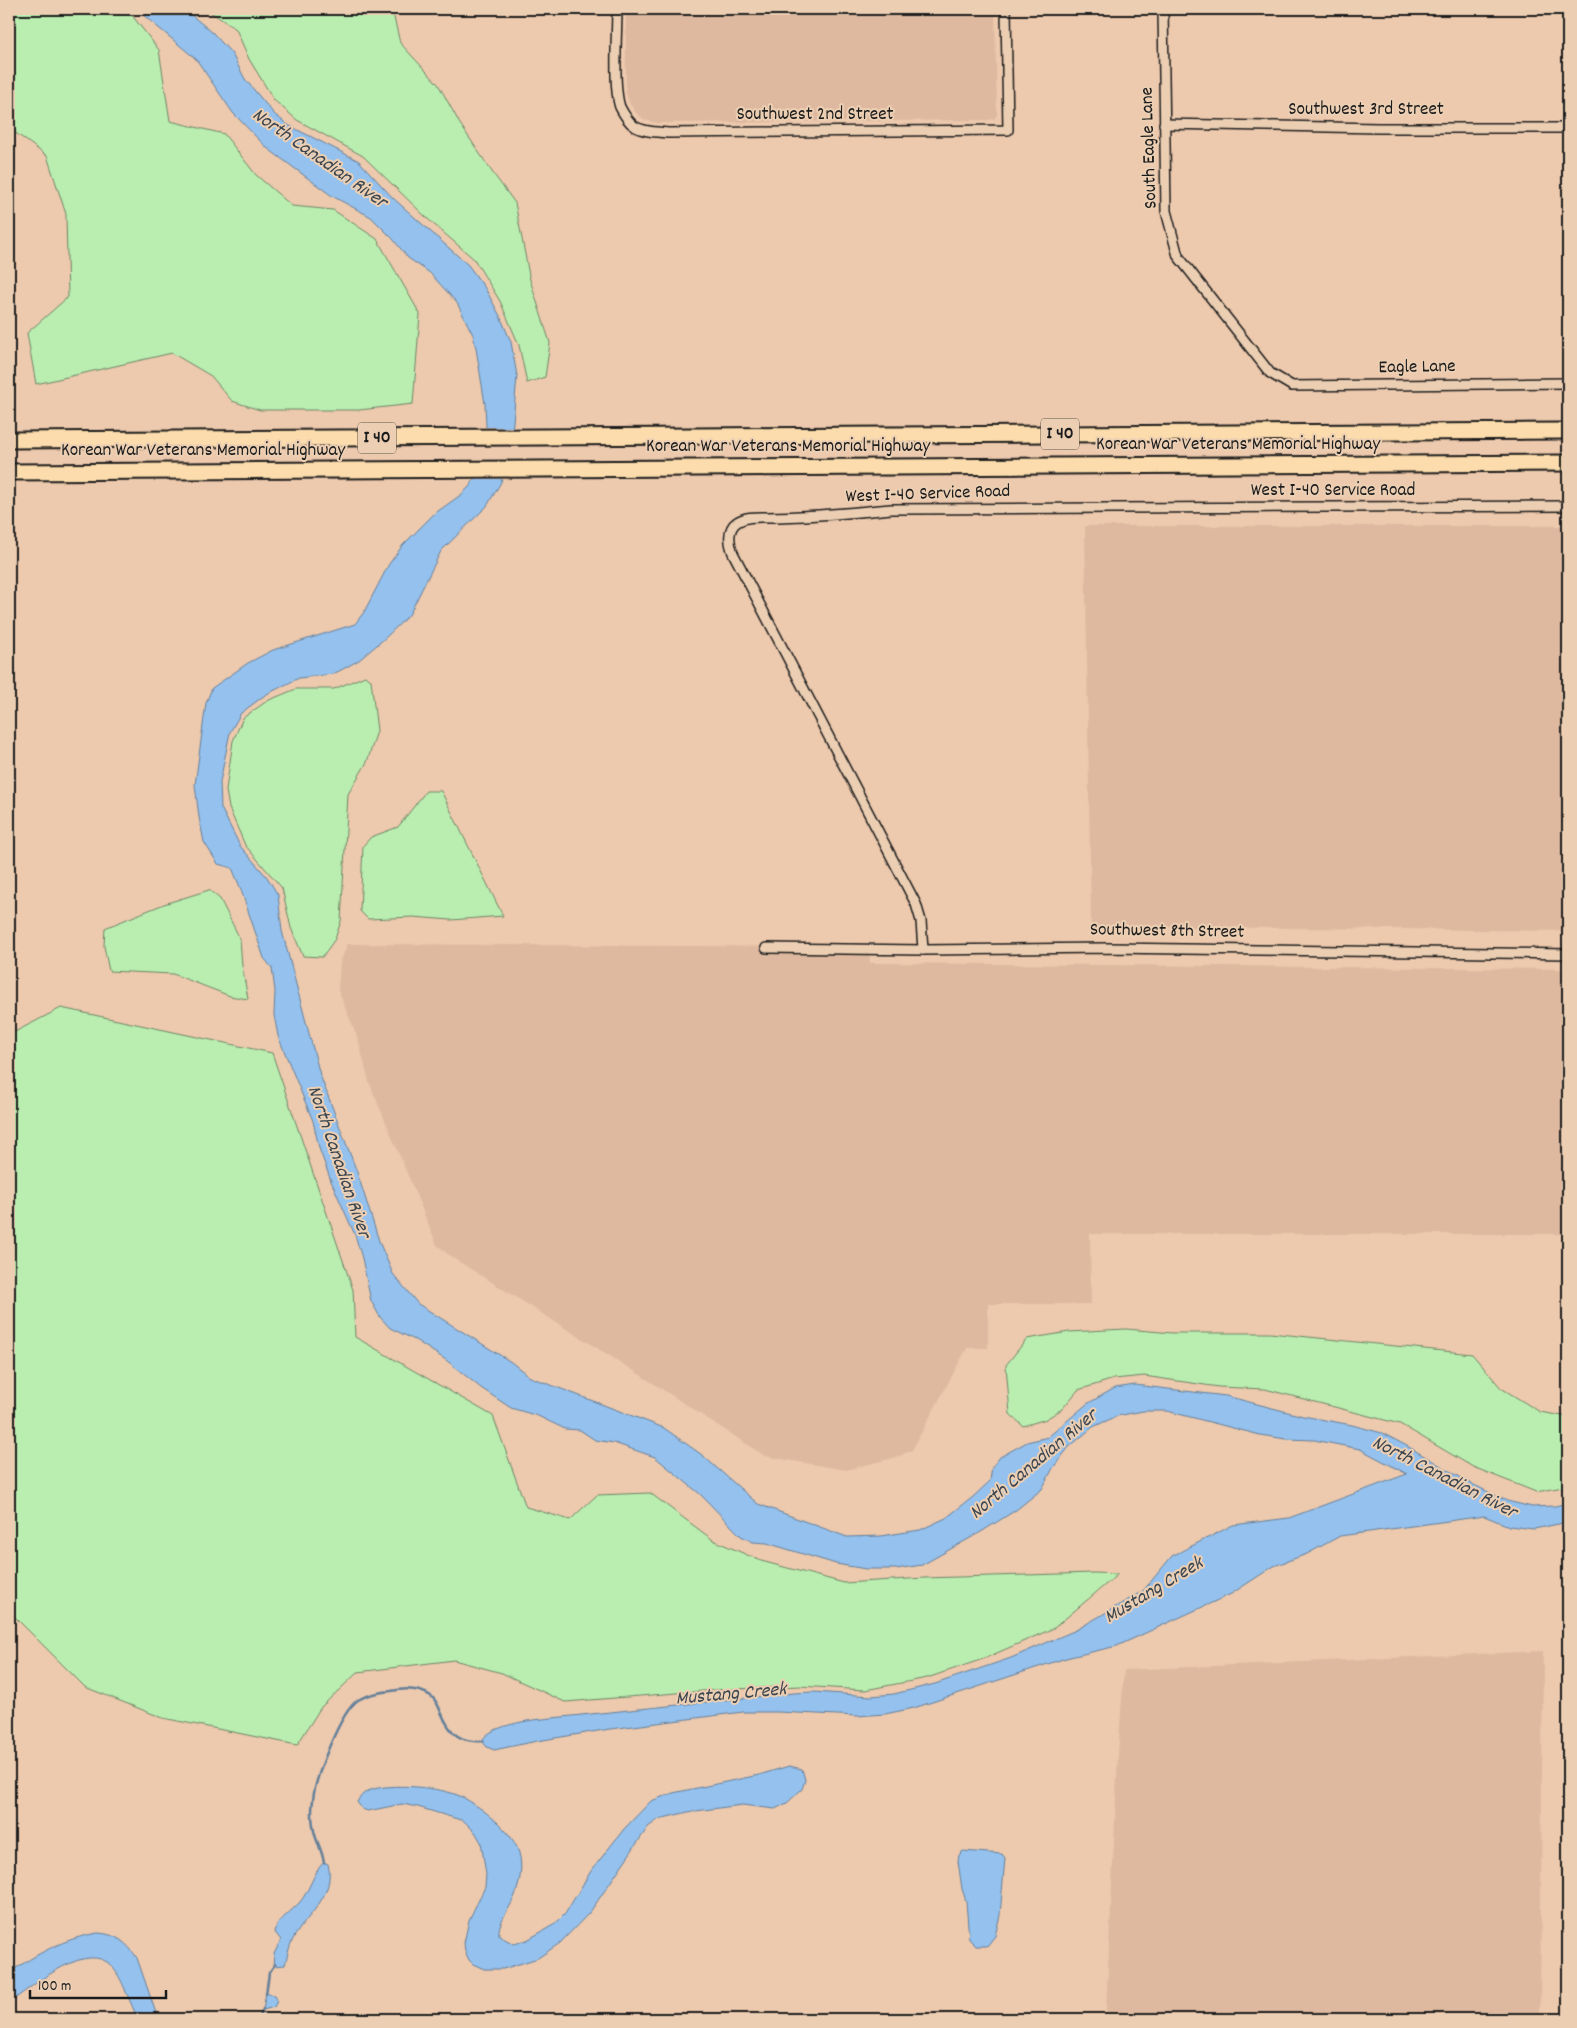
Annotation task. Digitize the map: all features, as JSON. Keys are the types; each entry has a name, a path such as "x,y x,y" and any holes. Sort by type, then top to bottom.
{"highway":[{"name":"Korean War Veterans Memorial Highway","path":"9,440 1568,431"},
{"name":"Korean War Veterans Memorial Highway","path":"9,472 1568,463"}],"street":[{"name":"Southwest 2nd Street","path":"617,9 620,106 626,118 634,126 644,130 668,133 1008,130 1006,9"},
{"name":"South Eagle Lane","path":"1163,9 1166,211 1178,256 1270,373"},
{"name":"Southwest 3rd Street","path":"1164,124 1378,128 1568,128"},
{"name":"Eagle Lane","path":"1270,373 1292,386 1568,383"},
{"name":"West I-40 Service Road","path":"923,950 921,921 916,904 733,553 730,546 730,532 732,526 738,521 748,518 802,517 891,509 1568,506"},
{"name":"Southwest 8th Street","path":"766,948 923,950 1108,948 1568,954"}],"shaded area":[{"path":"626,9 995,9 997,115 994,119 989,120 657,123 645,120 637,114 630,104 626,93"},
{"path":"1085,526 1568,526 1568,931 1091,926"},
{"path":"348,944 869,947 870,963 1568,969 1568,1234 1090,1234 1091,1304 988,1304 988,1348 967,1348 912,1450 897,1457 846,1470 765,1456 642,1376 453,1258 437,1245 369,1082 358,1039 338,990 340,962"},
{"path":"1543,1651 1540,2019 1429,2019 1106,2013 1118,1754 1124,1670"}],"green space":[{"path":"9,9 127,9 159,50 170,121 224,134 256,175 292,206 333,210 377,239 420,314 413,404 359,410 260,410 232,401 211,376 172,353 36,384 27,333 68,297 66,214 47,156 9,128"},
{"path":"206,9 392,9 400,43 438,84 460,124 515,203 530,280 550,343 545,377 527,383 519,345 500,301 474,259 429,220 363,156 297,120 274,100 249,59 236,29"},
{"path":"365,676 371,680 377,731 367,762 348,794 341,921 335,939 322,957 303,956 291,928 282,888 245,845 229,808 226,790 233,741 243,718 267,701 296,689 334,689"},
{"path":"426,791 441,791 503,916 451,920 413,917 368,919 360,911 363,846 371,837 398,827"},
{"path":"209,890 220,899 240,939 242,966 248,999 230,996 173,974 109,971 104,946 105,928 164,904"},
{"path":"61,1008 272,1053 353,1290 355,1337 493,1416 526,1507 570,1520 597,1495 650,1493 713,1540 761,1561 844,1583 925,1578 1118,1574 1054,1628 983,1659 927,1678 865,1690 800,1686 714,1690 565,1702 502,1673 454,1660 358,1672 321,1707 297,1745 163,1718 85,1687 9,1611 9,1035"},
{"path":"1126,1329 1172,1333 1270,1333 1472,1354 1501,1388 1540,1412 1568,1417 1568,1486 1536,1492 1473,1467 1400,1424 1265,1389 1219,1387 1144,1376 1114,1379 1078,1390 1062,1409 1046,1419 1023,1426 1010,1414 1006,1365 1027,1339 1069,1332"}],"water":[{"name":"North Canadian River","path":"136,9 184,9 213,33 232,54 245,79 274,114 288,125 359,161 393,198 468,265 485,288 511,342 517,376 511,445 501,482 487,506 441,551 409,615 384,639 359,660 343,669 333,674 299,678 265,695 241,713 230,732 220,782 221,808 240,846 267,877 278,895 282,931 320,1075 357,1172 380,1244 393,1274 418,1304 511,1362 530,1377 664,1428 702,1455 758,1504 847,1537 881,1536 920,1530 946,1518 990,1481 992,1467 1000,1457 1027,1442 1048,1437 1087,1404 1115,1388 1135,1385 1226,1396 1303,1416 1352,1425 1382,1433 1472,1484 1507,1501 1532,1507 1555,1506 1568,1503 1568,1522 1534,1529 1509,1526 1484,1516 1340,1536 1307,1554 1274,1566 1231,1594 1117,1646 1066,1658 914,1708 885,1714 857,1716 743,1712 610,1729 494,1750 487,1747 482,1741 490,1733 504,1726 533,1720 794,1693 814,1692 871,1696 894,1694 935,1684 1011,1658 1076,1630 1143,1591 1172,1556 1233,1525 1289,1518 1407,1474 1360,1449 1314,1440 1286,1439 1260,1435 1167,1411 1143,1411 1117,1416 1093,1427 1069,1447 1053,1468 1042,1489 1016,1510 981,1532 922,1565 896,1569 866,1569 836,1564 767,1543 753,1542 741,1536 700,1494 655,1457 614,1443 595,1440 580,1430 565,1429 538,1416 511,1408 481,1388 446,1360 415,1340 390,1328 380,1317 371,1301 355,1235 331,1181 319,1148 313,1121 278,1036 274,1015 275,991 272,968 264,958 232,868 218,864 204,842 195,785 206,703 212,688 248,663 273,650 355,624 364,612 389,564 403,545 434,514 470,486 477,474 487,446 485,404 476,348 473,335 457,303 430,273 408,258 393,239 371,217 332,196 267,148 233,113 196,59"},
{"path":"789,1766 802,1769 805,1780 802,1789 787,1803 775,1809 742,1805 688,1812 659,1819 648,1827 590,1912 560,1943 538,1958 503,1969 484,1969 473,1964 465,1951 464,1943 469,1920 485,1887 486,1874 481,1842 475,1832 464,1821 418,1807 402,1804 368,1811 362,1809 357,1802 365,1793 377,1788 401,1786 429,1788 462,1797 495,1820 516,1845 520,1858 521,1870 518,1887 499,1931 499,1936 514,1944 527,1940 555,1924 565,1914 591,1871 624,1829 651,1801 673,1793 759,1775"},
{"path":"963,1851 1002,1854 1005,1858 1000,1915 995,1936 987,1946 976,1946 969,1939 966,1901 962,1889 958,1861 959,1855"},
{"path":"324,1862 328,1864 329,1875 328,1886 324,1895 293,1939 285,1965 273,1966 274,1954 281,1940 274,1931 276,1926 297,1906"},
{"path":"98,1933 111,1935 121,1940 137,1958 158,2019 137,2019 117,1973 107,1962 96,1958 70,1963 56,1970 9,2003 9,1973 30,1959 62,1943"},
{"path":"266,1992 274,1996 277,2001 274,2007 263,2010"}],"pier":[{"path":"484,427 516,427 514,445 505,479 471,479 482,458"}],"waterway":[{"name":"Mustang Creek","path":"324,1863 313,1824 312,1810 315,1790 323,1762 336,1731 351,1707 358,1700 374,1694 396,1690 412,1689 422,1691 434,1699 444,1720 457,1736 462,1739 484,1741"},
{"name":"Mustang Creek","path":"266,1994 269,1973 275,1964"},
{"name":"Mustang Creek","path":"259,2019 263,2009"}]}
